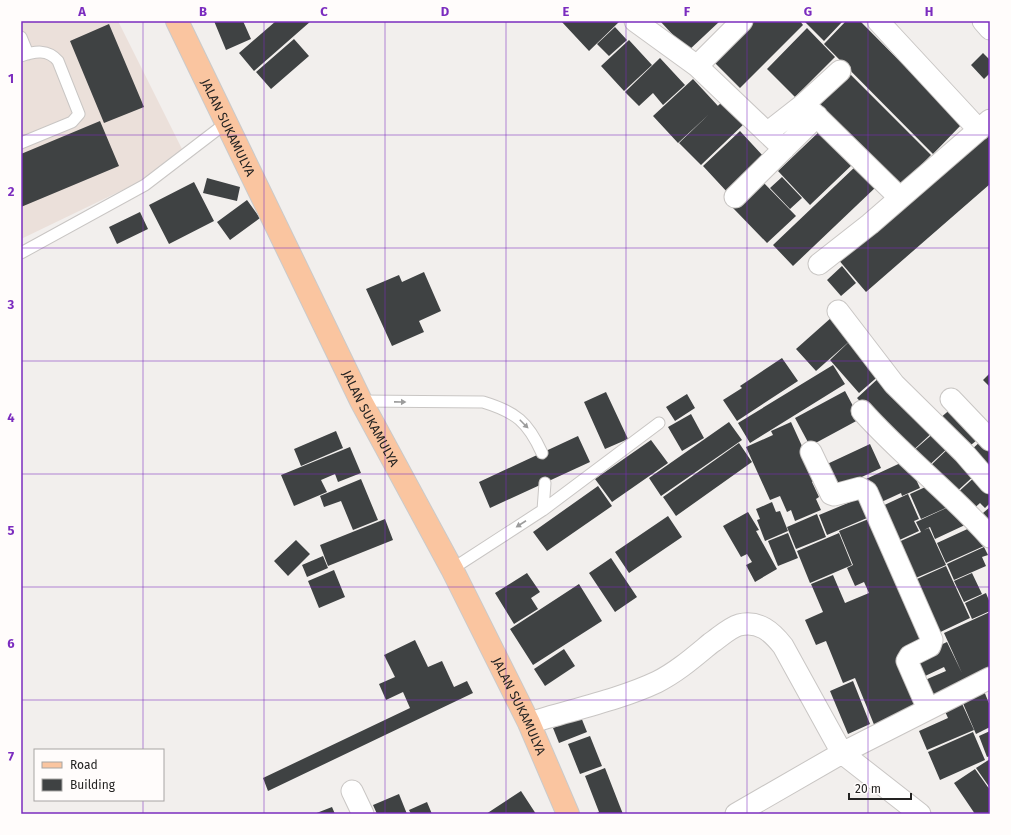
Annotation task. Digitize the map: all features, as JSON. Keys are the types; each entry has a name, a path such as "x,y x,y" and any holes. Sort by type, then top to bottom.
{"main road":[{"name":"JALAN SUKAMULYA","path":"177,21 361,401 452,569 529,723 568,814"}],"street":[{"path":"635,21 697,66 784,149"},
{"path":"697,66 742,21"},
{"path":"819,264 870,224 985,125 878,21"},
{"path":"983,21 990,29"},
{"path":"735,197 784,149 810,110 840,71"},
{"path":"767,133 810,110"},
{"path":"810,110 900,198"},
{"path":"838,311 894,384 964,453 990,483"},
{"path":"951,399 983,418 990,440"},
{"path":"862,411 881,433 948,493 990,537"},
{"path":"810,452 831,494 834,496 860,488 867,492 932,640 930,646 910,656 906,661 928,709"},
{"path":"529,723 635,691 657,682 676,670 729,630 740,625 752,624 763,627 773,634 783,646 842,753 920,814"},
{"path":"736,814 842,753 990,678"},
{"path":"352,791 363,814"}],"lane":[{"path":"21,37 24,55 47,52 53,54 58,61 79,114 72,122 21,143"},
{"path":"21,253 145,185 226,123"},
{"path":"361,401 483,402 517,417 532,432 542,453"},
{"path":"452,569 543,510 659,423"},
{"path":"543,510 545,483"}],"shaded area":[{"path":"21,21 118,21 187,159 21,239"}],"building":[{"path":"214,21 243,21 251,39 226,50"},
{"path":"276,21 311,21 254,71 239,53"},
{"path":"561,21 620,21 589,51"},
{"path":"660,21 720,21 688,51"},
{"path":"750,21 800,21 803,25 740,88 712,60"},
{"path":"804,21 843,21 824,41"},
{"path":"846,21 860,21 962,124 933,154 824,44"},
{"path":"109,24 144,107 104,123 70,41"},
{"path":"615,27 627,40 609,56 597,44"},
{"path":"807,28 835,57 795,97 767,69"},
{"path":"294,39 309,56 271,89 256,72"},
{"path":"629,40 652,65 624,91 601,66"},
{"path":"983,53 990,60 990,73 984,79 971,65"},
{"path":"660,58 685,85 663,105 653,93 639,106 625,92"},
{"path":"846,70 931,155 899,188 813,103"},
{"path":"693,79 718,106 678,143 653,116"},
{"path":"724,100 745,123 701,165 679,143"},
{"path":"100,121 119,166 21,207 21,154"},
{"path":"990,125 990,184 866,292 837,258"},
{"path":"823,128 855,162 810,205 778,171"},
{"path":"740,131 765,158 728,193 703,166"},
{"path":"857,165 877,186 793,266 773,245"},
{"path":"782,177 802,198 790,209 770,188"},
{"path":"207,178 240,187 237,201 203,193"},
{"path":"762,181 796,216 767,243 733,208"},
{"path":"194,182 214,221 169,244 149,205"},
{"path":"247,200 260,218 230,240 217,222"},
{"path":"140,212 148,229 117,244 109,227"},
{"path":"842,266 856,283 841,296 827,280"},
{"path":"424,272 441,311 419,321 424,332 392,346 366,289 399,275 402,282"},
{"path":"832,317 852,339 816,371 796,349"},
{"path":"852,339 882,373 859,393 830,360"},
{"path":"782,358 798,381 737,421 723,400 742,388 740,386"},
{"path":"833,365 845,384 750,443 738,423"},
{"path":"990,373 990,387 983,380"},
{"path":"883,374 934,431 908,455 857,398"},
{"path":"845,391 860,419 810,446 795,418"},
{"path":"606,392 628,439 605,449 584,402"},
{"path":"687,394 695,408 675,421 666,407"},
{"path":"953,407 982,436 966,449 939,419"},
{"path":"691,414 704,438 682,451 668,427"},
{"path":"729,422 742,440 661,496 649,478"},
{"path":"791,422 817,479 812,482 819,497 816,499 821,510 795,521 791,510 787,512 780,496 770,500 746,447 773,435 771,431"},
{"path":"336,431 343,448 301,466 294,449"},
{"path":"936,431 950,446 925,469 911,453"},
{"path":"578,436 590,462 490,508 479,482"},
{"path":"984,438 990,445 990,472 968,453"},
{"path":"651,440 668,463 612,502 595,479"},
{"path":"739,443 752,462 676,516 663,497"},
{"path":"870,444 881,468 836,489 825,465"},
{"path":"952,445 977,473 953,495 928,468"},
{"path":"350,447 361,473 338,482 335,474 321,480 327,492 294,506 281,475"},
{"path":"907,460 920,488 902,496 901,493 877,504 866,479"},
{"path":"978,474 990,487 990,503 985,508 980,503 970,512 955,495"},
{"path":"361,479 378,520 353,530 341,501 324,507 320,496"},
{"path":"932,484 950,506 921,519 910,494"},
{"path":"598,486 612,506 547,551 533,532"},
{"path":"908,494 919,519 914,521 919,531 893,543 878,508"},
{"path":"860,498 867,518 827,535 819,515"},
{"path":"772,502 776,512 780,511 788,531 765,541 757,520 760,519 756,509"},
{"path":"955,504 965,525 935,539 930,527 924,530 929,528 946,565 911,580 894,544 921,532 916,522"},
{"path":"990,507 990,535 976,519"},
{"path":"748,512 759,530 756,531 777,569 755,582 746,565 752,562 747,554 741,557 723,526"},
{"path":"817,514 826,537 796,549 787,527"},
{"path":"668,516 682,537 629,573 615,552"},
{"path":"876,516 929,644 905,654 920,708 875,727 855,678 843,683 826,641 816,645 805,620 823,612 811,584 833,575 845,603 869,593 864,582 855,586 847,568 853,565 839,531"},
{"path":"385,519 393,540 328,566 320,545"},
{"path":"974,526 984,546 946,563 937,543"},
{"path":"788,533 798,558 778,566 768,541"},
{"path":"839,533 852,565 810,583 797,551"},
{"path":"296,540 310,554 288,576 274,561"},
{"path":"984,547 988,555 982,557 986,566 954,580 947,564"},
{"path":"323,556 328,568 307,577 302,565"},
{"path":"611,558 637,597 615,612 589,573"},
{"path":"946,566 970,618 932,636 908,583"},
{"path":"334,570 345,597 319,608 308,581"},
{"path":"527,573 540,592 531,598 538,609 514,624 495,593"},
{"path":"972,573 982,594 964,602 954,581"},
{"path":"579,584 602,621 533,665 510,629"},
{"path":"986,593 990,603 990,611 972,619 965,603"},
{"path":"990,612 990,672 934,699 925,680 946,671 944,667 921,678 912,658 947,642 962,673 944,633"},
{"path":"415,640 428,667 442,661 454,687 467,681 473,693 268,791 263,778 410,708 403,692 386,700 379,684 395,677 384,655"},
{"path":"564,649 575,666 545,686 534,669"},
{"path":"853,681 870,724 848,734 830,691"},
{"path":"984,691 990,706 990,727 976,734 962,701"},
{"path":"959,697 974,730 927,750 919,731 948,718 942,705"},
{"path":"581,717 587,732 559,743 553,728"},
{"path":"990,731 990,756 987,757 979,736"},
{"path":"973,732 985,760 940,780 928,752"},
{"path":"590,736 602,766 580,774 568,744"},
{"path":"990,759 990,788 976,768"},
{"path":"605,768 623,814 594,814 599,812 585,776"},
{"path":"975,769 990,790 990,814 975,814 954,783"},
{"path":"521,791 536,814 486,814"},
{"path":"399,794 407,814 377,814 373,805"},
{"path":"427,802 432,814 411,814 409,810"},
{"path":"332,807 335,814 314,814"}]}
